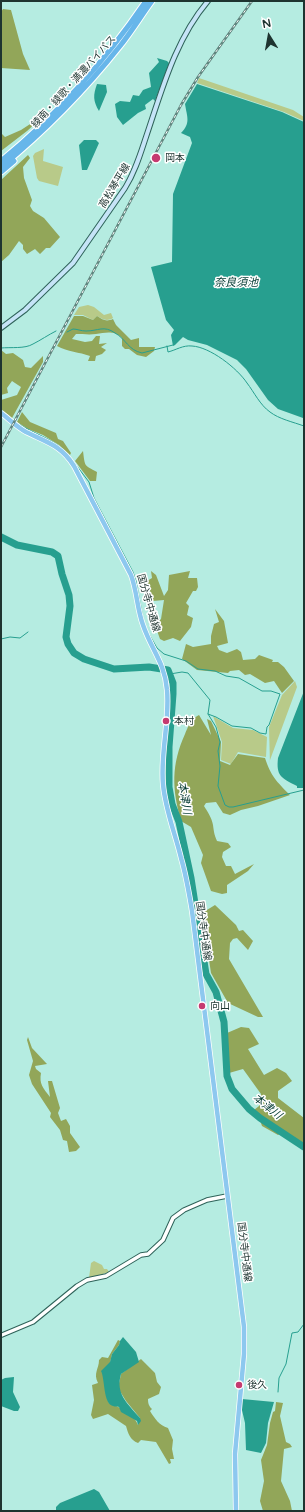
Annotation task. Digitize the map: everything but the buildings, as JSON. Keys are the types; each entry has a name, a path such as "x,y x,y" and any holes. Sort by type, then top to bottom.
{"highway":[{"name":"綾南・綾歌・満濃バイパス","path":"1,161 38,133 88,77 146,1"},
{"name":"綾南・綾歌・満濃バイパス","path":"1,167 59,115 125,40 152,1"},
{"path":"1,157 38,133"},
{"path":"1,172 18,157 38,133"}],"main road":[{"name":"高松琴平線","path":"1,328 25,310 73,263 132,177 177,50 188,27 208,1"},
{"name":"国分寺中通線","path":"1,413 18,427 57,447 66,455 74,466 131,575 136,590 143,626 165,673 168,696 163,785 167,808 181,859 192,911 244,1335 244,1354 235,1454 236,1511"}],"street":[{"path":"2,1335 33,1322 77,1286 87,1280 106,1276 141,1255 148,1254 163,1240 173,1218 184,1210 207,1200 227,1196"}],"shaded area":[{"path":"3,9 11,10 23,54 30,70 1,68 1,12"},
{"path":"199,78 293,110 304,117 304,121 284,112 197,83"},
{"path":"47,113 1,151 1,133 5,137 21,130"},
{"path":"44,149 43,161 63,167 58,186 39,181 37,178 33,156 35,153"},
{"path":"28,155 30,158 23,167 24,178 32,200 30,206 33,211 44,218 60,237 50,248 46,248 40,254 35,249 27,254 23,249 23,245 19,241 9,255 1,262 1,180"},
{"path":"88,305 94,307 104,315 111,313 113,318 106,320 97,316 93,320 83,315 74,315 79,307"},
{"path":"74,316 83,316 93,320 97,316 105,320 113,319 116,325 131,340 139,338 139,347 155,347 154,351 146,357 137,355 129,349 125,349 122,346 122,338 113,333 76,334 72,339 85,342 92,341 96,336 100,336 99,344 107,343 101,347 106,350 102,354 96,356 95,361 88,361 90,356 65,350 57,346"},
{"path":"1,350 6,354 13,353 23,360 25,367 31,368 43,356 43,362 12,418 1,409 1,400 17,395 21,387 12,381 7,388 8,393 1,395"},
{"path":"22,412 30,422 56,433 58,439 63,441 71,453 70,455 59,445 43,435 28,429 17,422"},
{"path":"83,451 86,465 97,472 96,481 90,481 75,461"},
{"path":"151,571 156,575 164,596 168,590 169,575 190,571 188,578 197,578 198,587 196,591 193,591 186,603 189,606 187,615 193,618 191,627 180,641 173,638 164,641 160,639 155,625 161,619 164,600 153,601 147,581 152,578"},
{"path":"215,609 224,621 228,643 217,646 219,650 227,653 237,649 241,652 243,660 255,659 259,655 273,660 272,662 278,662 284,667 294,681 282,693 274,681 265,683 250,674 245,675 239,670 230,671 228,673 197,670 182,659 186,644 193,647 211,644 214,624 219,622"},
{"path":"295,681 297,687 270,760 270,765 269,727 282,695"},
{"path":"199,715 211,735 207,719 211,721 221,742 220,761 230,765 238,754 265,758 274,778 290,795 241,810 230,815 223,813 216,802 206,803 204,806 212,820 217,841 228,843 231,847 223,852 222,857 226,866 231,866 235,874 254,864 248,871 227,885 227,893 222,894 211,891 201,863 203,855 191,827 181,821 176,798 174,777 180,745 191,721"},
{"path":"213,716 233,728 253,730 267,737 266,757 238,752 231,764 221,760 222,742"},
{"path":"215,905 236,925 239,931 243,930 253,941 248,950 237,938 233,939 230,943 229,959 263,1017 258,1017 228,1003 211,973 202,913"},
{"path":"241,1027 249,1028 259,1044 248,1049 264,1075 277,1068 286,1073 292,1081 278,1091 278,1098 304,1118 304,1150 283,1132 278,1135 262,1126 254,1110 259,1106 261,1094 243,1069 229,1073 227,1033"},
{"path":"28,1037 32,1048 47,1064 35,1066 41,1073 42,1086 50,1097 48,1081 52,1081 60,1108 58,1113 61,1121 66,1119 70,1126 70,1133 80,1147 76,1151 69,1152 67,1141 63,1140 60,1130 50,1117 51,1113 32,1084 29,1075 33,1061 27,1040"},
{"path":"94,1261 102,1265 104,1269 107,1269 109,1272 89,1278 91,1263"},
{"path":"118,1340 120,1341 119,1345 112,1354 110,1363 102,1371 106,1395 109,1403 130,1414 138,1425 140,1418 126,1401 118,1388 121,1374 141,1359 155,1373 157,1382 161,1387 159,1394 148,1399 148,1402 152,1409 150,1411 160,1423 168,1428 173,1440 172,1449 174,1459 170,1459 171,1463 169,1464 156,1442 141,1440 138,1443 135,1442 131,1438 126,1426 108,1414 93,1419 91,1415 94,1400 92,1385 98,1383 96,1374 99,1360 102,1357 108,1358"},
{"path":"276,1402 283,1403 280,1416 286,1442 292,1447 284,1449 281,1481 290,1501 292,1511 263,1511 260,1501 264,1481 261,1460 267,1445 270,1423 273,1412 275,1411"}],"water":[{"path":"157,58 169,63 155,101 153,99 145,105 146,109 138,113 123,125 117,117 115,104 120,101 130,102 133,95 139,96 143,90 151,87 149,73 159,62"},
{"path":"97,84 106,85 107,92 99,111 94,98"},
{"name":"奈良須池","path":"197,84 282,112 304,122 303,418 278,409 268,400 246,369 237,360 207,345 188,340 183,337 173,346 171,335 174,330 166,320 151,267 172,262 173,194 192,143 190,137 181,133 187,123 185,104"},
{"path":"84,140 96,140 99,143 87,170 82,170 79,145"},
{"path":"304,691 304,788 297,788 297,786 287,781 279,773 278,758"},
{"path":"123,1337 136,1352 139,1362 121,1374 120,1381 121,1393 127,1403 140,1418 141,1421 138,1425 137,1421 121,1412 119,1407 110,1404 107,1401 101,1371 110,1362 112,1354"},
{"path":"14,1377 13,1392 20,1407 18,1411 1,1406 1,1380"},
{"path":"242,1399 274,1402 268,1423 266,1443 261,1453 246,1450 245,1423 241,1406"},
{"path":"94,1489 99,1492 110,1511 56,1511 56,1507 60,1503"}],"waterway":[{"path":"67,332 73,329 86,331 108,329 119,335 137,352 142,353 173,345"},
{"path":"1,348 30,346 56,331"},
{"path":"167,346 168,352 183,347 192,346 199,347 215,354 243,377 266,409 282,418 304,426"},
{"path":"1,409 7,415"},
{"path":"19,424 54,442 64,450"},
{"path":"73,461 89,482 94,498 133,572 143,618"},
{"name":"本津川","path":"1,537 17,545 52,552 58,556 69,595 70,606 66,637 68,644 74,653 84,659 114,669 149,667 168,670 173,683 169,747 169,787 172,804 179,822 191,878 206,974 216,992 224,1022 227,1076 232,1089 249,1109 304,1147"},
{"path":"1,639 10,637 20,638 28,632"},
{"path":"149,634 157,648 164,654 186,661 198,669 215,671 226,676 239,678 262,691 271,691 280,694 267,727 266,734 260,733 251,728 232,726 208,714"},
{"path":"170,674 182,672 188,673 210,700 208,714 216,727 220,742 218,751 220,766 218,786 225,805 233,807 304,790"},
{"path":"278,1392 279,1378 286,1364 292,1333 298,1332 304,1324"}],"railway":[{"path":"1,447 181,105 198,77 252,1"}],"place":[{"name":"岡本","path":"156,158"},
{"name":"本村","path":"166,721"},
{"name":"向山","path":"202,1006"},
{"name":"後久","path":"239,1385"}]}
